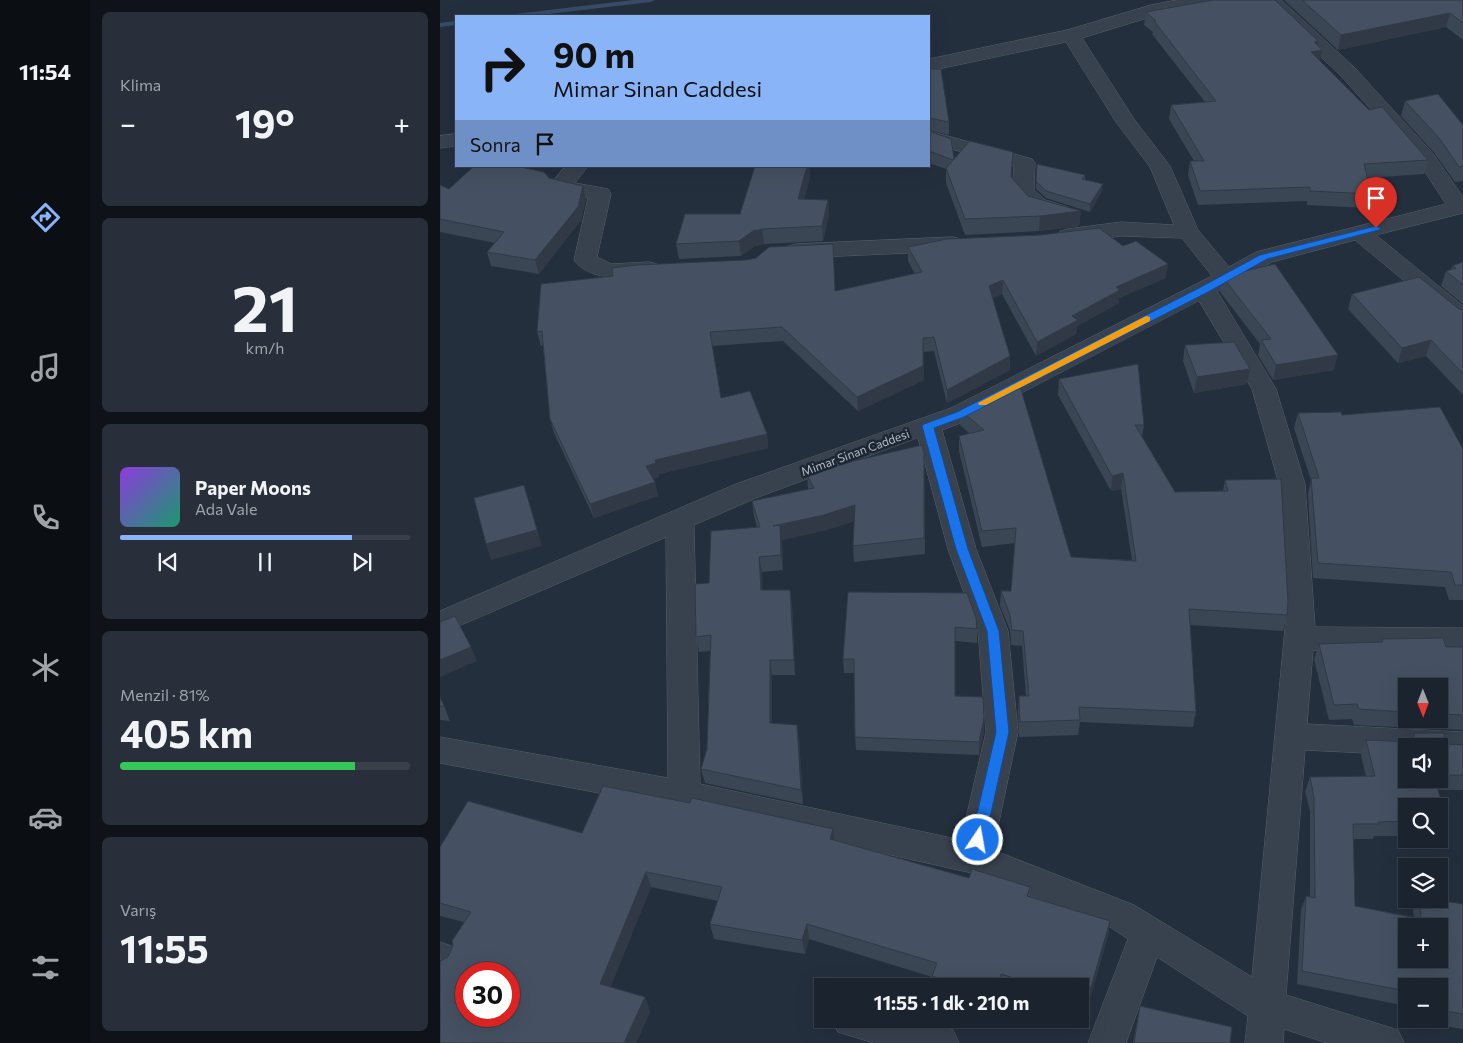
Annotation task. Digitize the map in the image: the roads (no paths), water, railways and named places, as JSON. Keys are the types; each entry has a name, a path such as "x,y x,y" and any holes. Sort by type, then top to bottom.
{"street":[{"path":"930,65 1071,35 1157,9 1206,0"},
{"path":"1271,0 1348,72 1427,159 1461,207"},
{"path":"1071,35 1126,122 1160,166 1188,232 1215,284 1264,389 1292,484 1301,618 1300,638 1265,1006 1264,1043"},
{"path":"930,137 1025,164 1023,191 1037,205 1121,229"},
{"path":"440,142 455,140"},
{"path":"577,167 560,186 600,194 585,260 608,271 673,268"},
{"name":"Mimar Sinan Caddesi","path":"440,623 746,491 960,414 1215,284 1264,257 1461,207"},
{"path":"1048,239 1121,229 1188,232"},
{"path":"1360,233 1463,318"},
{"path":"774,252 970,243"},
{"path":"928,426 962,549 993,631 1002,732 974,858"},
{"path":"680,520 684,795"},
{"path":"1300,638 1463,640"},
{"path":"1290,736 1463,744"},
{"path":"440,750 684,795 974,858 1122,916 1265,1006 1385,1043"},
{"path":"1107,1043 1148,933"},
{"path":"884,1028 940,1043"}],"waterway":[{"path":"524,15 651,0"},
{"path":"440,25 455,23"}]}
